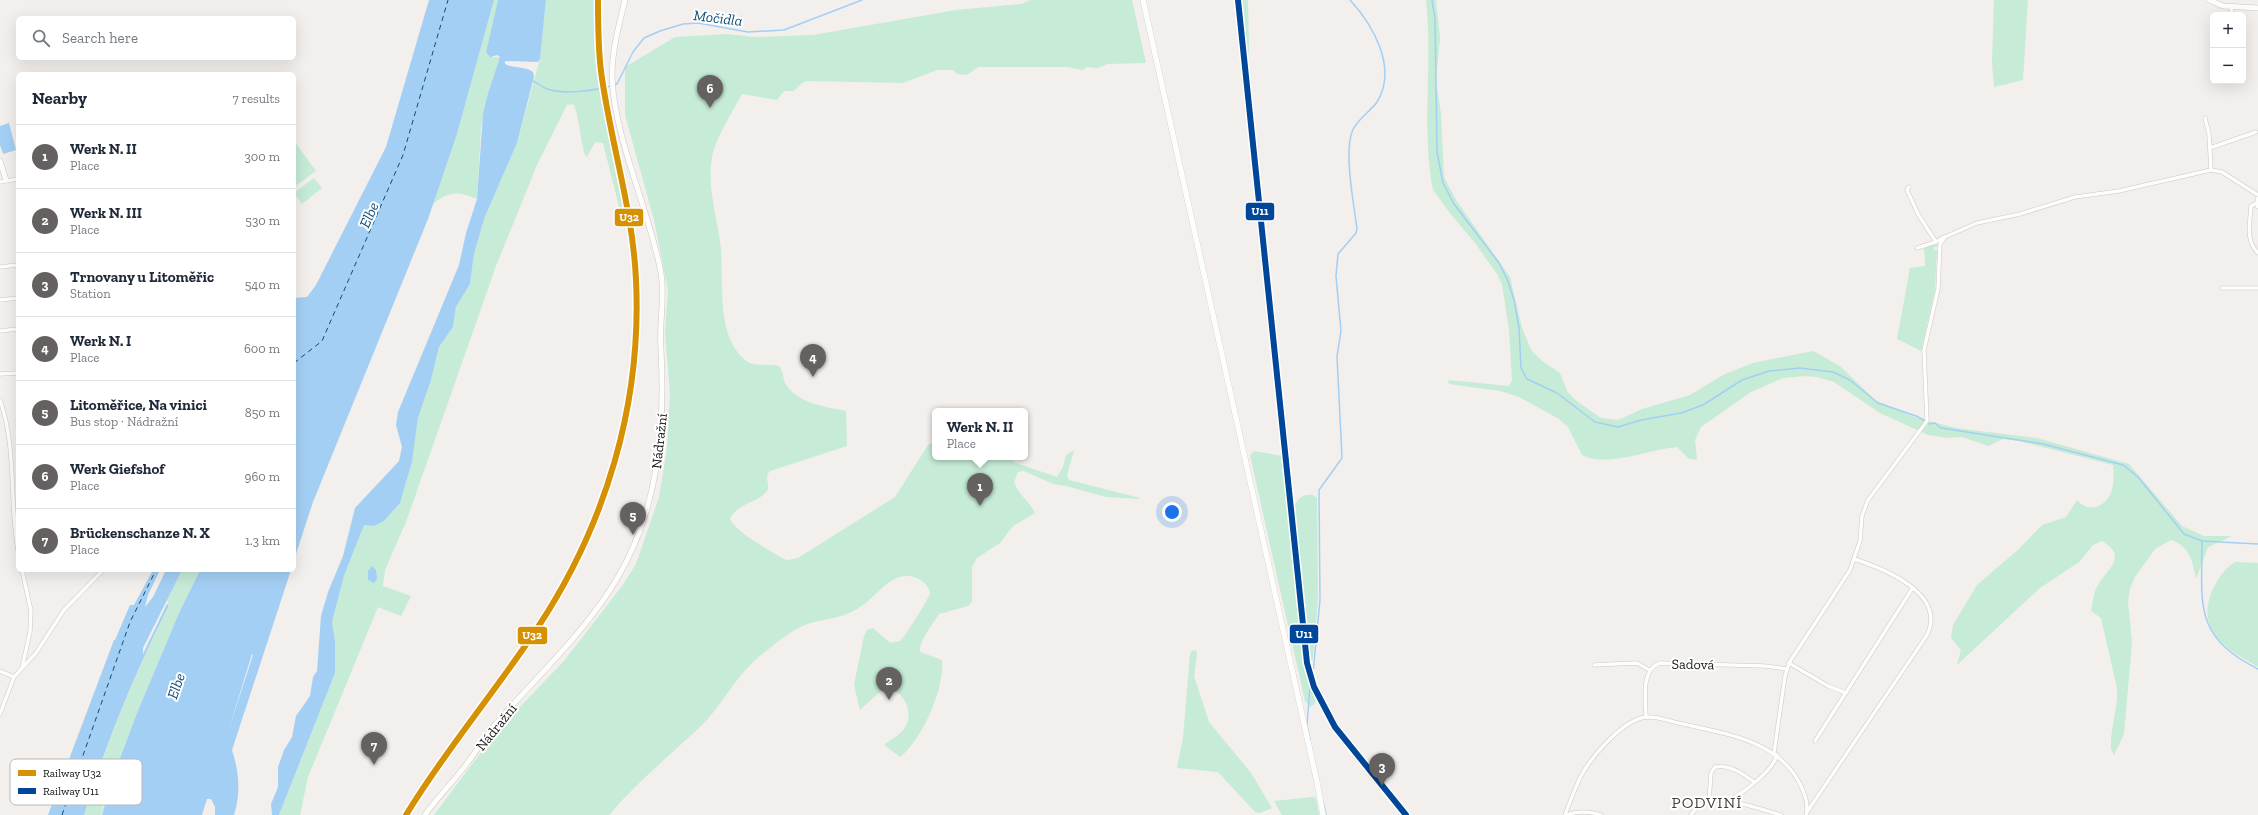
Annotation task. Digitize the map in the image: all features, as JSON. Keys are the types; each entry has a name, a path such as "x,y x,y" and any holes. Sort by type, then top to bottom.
{"main road":[{"name":"Nádražní","path":"425,815 463,769 493,727 560,653 610,590 625,564 635,542 654,483 658,460 663,399 660,344 663,283 654,240 619,123 614,91 614,45 625,0"},
{"path":"1143,0 1323,815"},
{"path":"2209,0 2218,4 2232,7 2258,8"},
{"path":"0,161 6,180"},
{"path":"2258,200 2258,205"}],"street":[{"path":"2231,12 2232,7"},
{"path":"2205,118 2210,148 2211,170"},
{"path":"2210,148 2256,132"},
{"path":"1917,248 1936,242 1977,223 2020,214 2075,197 2119,190 2211,170 2222,172 2258,195"},
{"path":"0,182 16,179"},
{"path":"1909,187 1907,190 1918,214 1936,242"},
{"path":"2258,205 2251,206 2249,231 2250,244 2258,252"},
{"path":"1726,802 1754,782 1775,762 1787,669 1850,570 1860,541 1862,516 1868,500 1927,421 1924,350 1938,289 1940,244 1945,237"},
{"path":"0,267 16,265"},
{"path":"2222,288 2258,288"},
{"path":"0,300 16,298"},
{"path":"0,331 16,329"},
{"path":"0,374 16,373"},
{"path":"0,400 7,419 11,450 14,530 16,540"},
{"path":"1806,814 1931,627 1932,612 1928,603 1890,573 1854,559"},
{"path":"22,572 31,611 30,632 22,669"},
{"path":"0,714 14,677 36,653 64,610 101,572"},
{"path":"1815,742 1912,589"},
{"name":"Sadová","path":"1649,670 1660,664 1683,662 1780,667 1787,669"},
{"path":"1790,663 1828,686 1846,693"},
{"path":"1594,665 1637,664 1649,670 1647,677 1646,717"},
{"path":"0,671 14,677"},
{"path":"1565,815 1581,775 1593,758 1614,735 1631,722 1646,717 1731,735 1776,754 1790,767 1800,783 1806,796 1806,814"},
{"path":"1709,801 1711,773 1715,767 1720,766 1742,774 1754,782"},
{"path":"1691,815 1703,803 1709,801 1726,802 1781,815"},
{"path":"1565,815 1574,812 1588,812 1601,815"}],"green space":[{"path":"494,0 498,0 486,52 493,57 500,57 488,93 481,128 477,199 464,195 453,194 443,197 432,205 457,134"},
{"path":"546,0 596,0 594,25 598,78 602,105 625,210 625,230 603,143 595,142 587,157 585,155 575,107 573,104 567,105 537,165 496,266 406,522 385,570 383,586 411,596 401,616 378,607 308,777 300,815 279,815 335,673 335,641 332,622 344,576 364,525 374,526 384,521 400,503 412,462 418,418 431,380 439,347 453,327 456,307 470,284 474,254 484,219 517,143 540,59"},
{"path":"1031,0 1132,0 1146,63 1107,64 1098,68 1087,67 1082,70 1068,67 978,67 967,75 957,74 953,70 937,70 903,83 807,81 802,83 794,91 784,91 777,100 742,94 717,142 712,157 711,168 711,189 720,241 723,303 728,334 735,348 748,362 779,366 787,386 799,397 814,404 846,411 847,446 770,471 767,476 768,490 762,496 739,508 730,518 738,529 745,535 784,559 789,560 798,558 895,497 928,445 932,443 932,460 1012,460 1016,463 1057,477 1063,467 1066,455 1074,450 1067,475 1069,480 1140,498 1106,497 1053,484 1024,471 1018,472 1014,482 1016,487 1035,513 1013,526 1000,543 977,558 972,567 972,602 968,606 939,614 924,637 920,647 920,652 942,660 940,685 936,699 924,726 916,739 900,757 884,745 904,729 909,716 906,703 898,692 886,686 860,710 854,685 864,636 867,630 873,628 890,643 900,641 912,625 929,596 929,590 925,584 917,578 908,576 899,577 892,581 857,609 841,616 814,622 801,627 788,634 770,648 746,669 716,709 700,727 641,781 609,815 434,815 497,731 564,661 622,586 636,564 659,497 667,448 670,394 665,332 668,290 654,220 625,115 625,67 675,37 726,34 755,37 813,35 956,10 1021,4"},
{"path":"1241,0 1248,0 1249,49 1247,61"},
{"path":"1426,0 1436,0 1440,38 1436,80 1441,114 1444,177 1456,200 1510,277 1522,328 1531,350 1542,361 1560,373 1567,391 1574,399 1601,418 1618,420 1642,409 1690,395 1723,375 1753,363 1813,351 1840,366 1875,400 1917,418 1956,428 2037,438 2129,464 2182,526 2204,536 2232,536 2208,547 2196,579 2190,555 2182,546 2171,540 2155,549 2135,577 2130,588 2128,602 2132,642 2124,734 2114,755 2111,749 2111,738 2117,700 2117,688 2101,618 2091,611 2096,590 2115,559 2114,553 2110,547 2102,541 2093,545 2079,562 2040,588 1957,665 1961,650 1951,638 1953,625 1977,585 2019,549 2042,525 2066,517 2077,500 2086,506 2096,507 2108,498 2112,490 2114,479 2113,465 2019,441 2003,439 1988,446 1962,437 1948,438 1928,435 1880,413 1834,382 1817,377 1805,376 1783,378 1751,392 1701,427 1695,440 1697,460 1689,459 1677,447 1666,448 1629,457 1603,460 1582,455 1568,427 1559,419 1519,397 1500,391 1449,384 1448,380 1509,386 1512,380 1509,330 1502,284 1497,274 1475,243 1433,190 1427,119 1428,24"},
{"path":"1994,0 2028,0 2023,80 1994,87 1992,63"},
{"path":"296,144 316,171 296,186"},
{"path":"314,178 322,188 302,204 296,196 296,192"},
{"path":"1938,243 1938,246 1934,247 1934,250 1937,250 1935,290 1921,351 1897,339 1910,268 1925,266 1924,248"},
{"path":"1254,451 1282,456 1302,651 1307,674 1316,702 1311,707 1305,701 1250,455"},
{"path":"1313,495 1317,498 1318,599 1313,658 1311,662 1294,508 1301,497"},
{"path":"2235,562 2258,563 2258,667 2224,645 2210,626 2208,615 2209,602 2214,587 2225,570"},
{"path":"181,572 199,572 179,613 119,759 103,759 122,708 169,605 167,600"},
{"path":"1196,650 1197,655 1194,676 1209,722 1251,773 1272,808 1260,813 1255,812 1218,772 1177,768 1183,738 1190,654 1192,651"},
{"path":"1313,797 1316,798 1319,815 1282,815 1274,801"},
{"path":"87,805 104,805 101,815 84,815"}],"water":[{"name":"Elbe","path":"429,0 494,0 457,134 428,219 313,502 296,554 296,298 307,297 316,285 386,147"},
{"path":"498,0 546,0 540,59 538,62 505,61 505,64 508,66 530,70 533,72 534,77 517,143 484,219 474,254 470,284 456,307 453,327 439,347 431,380 418,418 412,462 400,503 384,521 374,526 364,525 344,576 332,622 335,641 335,673 279,815 272,815 271,804 278,787 278,767 284,750 292,737 296,716 310,696 313,677 317,671 321,616 328,592 343,556 355,508 399,461 402,447 396,425 398,412 459,265 466,233 477,199 483,114 488,93 500,57 497,55 490,57 486,52"},
{"path":"9,123 16,150 3,154 0,145 0,126"},
{"path":"372,566 376,570 377,579 374,583 368,580 368,571"},
{"path":"152,572 159,572 148,595 145,607 153,597 165,572 181,572 143,648 143,654 167,604 169,605 144,656 103,759 69,759 114,640 130,605 134,605"},
{"name":"Elbe","path":"199,572 290,572 232,750 238,774 238,799 234,815 215,815 215,807 211,799 207,799 202,815 102,815 105,805 142,805 142,759 120,759 137,713 179,613","holes":["252,654 253,655 228,732"]},
{"path":"52,805 87,805 84,815 48,815"}],"waterway":[{"name":"Močidla","path":"531,80 545,88 561,92 591,90 609,86 617,84 633,52 644,38 660,31 683,24 698,23 748,32 784,30 862,0"},
{"path":"1310,739 1307,725 1310,687 1315,684 1313,673 1320,600 1319,490 1342,458 1337,356 1341,331 1336,276 1338,254 1356,233 1357,229 1350,180 1350,142 1352,132 1356,124 1377,102 1383,89 1385,75 1384,61 1374,34 1359,10 1350,0"},
{"path":"1432,0 1435,19 1437,152 1443,183 1454,204 1499,263 1508,281 1514,300 1519,328 1521,368 1527,379 1557,393 1595,422 1618,427 1641,420 1681,413 1703,405 1742,380 1769,371 1800,368 1833,372 1850,380 1878,403 1924,420"},
{"path":"1929,424 1935,423 1941,428 2043,444 2123,465 2138,477 2184,534 2202,541 2258,544"},
{"path":"2202,541 2203,601 2206,617 2212,631 2222,644 2237,657 2258,669"},
{"path":"1323,801 1326,815"}],"ferry route":[{"path":"296,361 322,341 403,155 448,0"},
{"path":"82,759 130,622 155,572"},
{"path":"62,815 66,805"}],"rail line":[{"name":"U32","path":"406,815 421,791 522,651 562,588 583,547 600,504 615,461 626,417 633,372 636,326 636,280 631,227 601,71 598,0"},
{"name":"U11","path":"1238,0 1307,663 1314,687 1335,727 1406,815"}],"place":[{"name":"Werk Giefshof","path":"710,108"},
{"name":"Werk N. I","path":"813,377"},
{"name":"Werk N. II","path":"980,506"},
{"name":"Litoměřice, Na vinici","path":"633,535"},
{"name":"Werk N. III","path":"889,700"},
{"name":"Brückenschanze N. X","path":"374,765"},
{"name":"Trnovany u Litoměřic","path":"1382,786"}],"district":[{"name":"PODVINÍ","path":"1707,802"}]}
